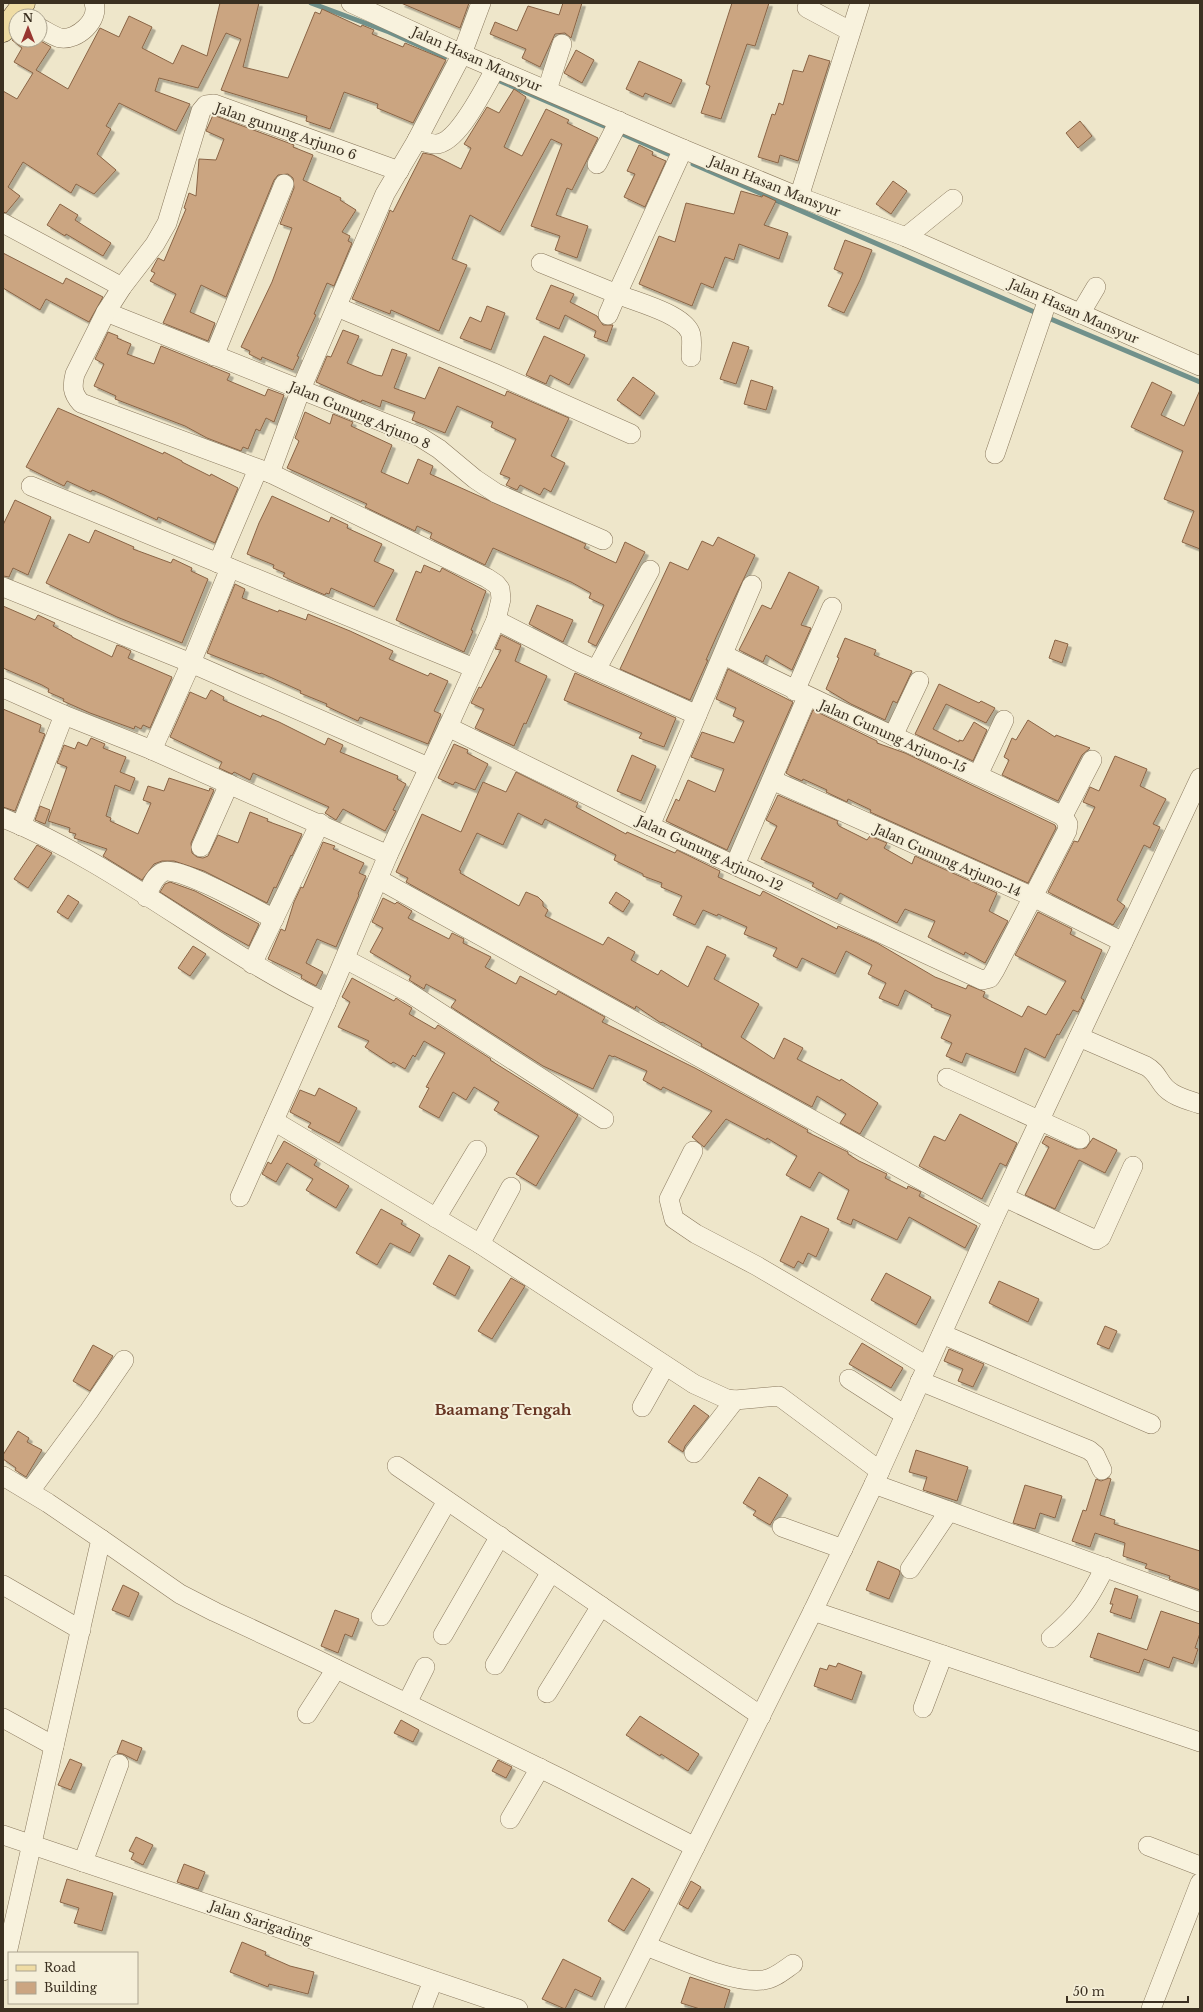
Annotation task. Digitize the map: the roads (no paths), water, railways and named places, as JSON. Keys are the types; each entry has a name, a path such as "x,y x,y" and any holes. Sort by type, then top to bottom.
{"street":[{"path":"48,32 59,38 77,35 92,20 96,12 94,3"},
{"path":"152,750 191,663 224,565 264,471 386,194 418,140 462,54 481,3"},
{"path":"799,196 860,3"},
{"name":"Jalan Hasan Mansyur","path":"356,4 462,54 683,149 906,237 1200,366"},
{"path":"807,8 850,32"},
{"path":"548,90 562,44"},
{"path":"418,140 436,144 447,140 459,131 496,68"},
{"name":"Jalan gunung Arjuno 6","path":"122,287 155,244 167,223 201,111 206,105 214,104 399,171"},
{"path":"597,164 619,121"},
{"path":"608,315 683,149"},
{"path":"214,356 284,184"},
{"path":"906,237 953,199"},
{"path":"3,223 122,287 106,312 76,374 73,390 75,396 81,403 264,471 496,584 500,589 501,599 496,620 388,855 326,1004 240,1197"},
{"path":"541,263 672,316 684,324 691,333 691,356"},
{"path":"1080,314 1096,287"},
{"path":"995,454 1048,299"},
{"path":"337,307 494,373 631,434"},
{"name":"Jalan Gunung Arjuno 8","path":"106,312 214,356 301,389 431,443 475,479 496,493 603,540"},
{"path":"31,486 474,668"},
{"path":"596,670 650,570"},
{"path":"650,826 724,655 752,585"},
{"path":"3,587 191,663 428,767"},
{"path":"735,865 772,780 832,607"},
{"path":"496,620 596,670 697,715"},
{"name":"Jalan Gunung Arjuno-15","path":"724,655 801,694 978,775 1063,816"},
{"path":"893,736 919,681"},
{"path":"3,688 64,715 152,750 320,823 388,855"},
{"path":"21,826 64,715"},
{"path":"978,775 1004,720"},
{"name":"Jalan Gunung Arjuno-12","path":"448,727 650,826 982,980 990,978 1033,897"},
{"path":"1033,897 1067,831 1068,824 1063,816 1092,760"},
{"path":"614,2009 843,1549 993,1220 1200,778"},
{"name":"Jalan Gunung Arjuno-14","path":"772,780 1033,897 1123,942"},
{"path":"201,847 229,784"},
{"path":"3,818 66,848 252,964 293,988 326,1004"},
{"path":"252,964 320,823"},
{"path":"146,897 157,876 164,871 174,870 215,888 274,918"},
{"path":"378,879 993,1220"},
{"path":"345,959 408,992 604,1119"},
{"path":"1079,1037 1146,1066 1153,1070 1163,1086 1171,1093 1200,1104"},
{"path":"948,1078 1039,1122 1080,1139"},
{"path":"274,1121 480,1244 694,1384 721,1397 735,1400 779,1396 877,1477 949,1511 1200,1602"},
{"path":"436,1218 477,1150"},
{"path":"693,1151 669,1199 674,1219 696,1234 757,1266 924,1374 1089,1450 1095,1455 1102,1470"},
{"path":"1004,1197 1096,1240 1101,1237 1133,1166"},
{"path":"480,1244 512,1187"},
{"path":"942,1334 1151,1424"},
{"path":"30,1492 124,1360"},
{"path":"642,1407 665,1366"},
{"path":"849,1379 905,1415"},
{"path":"694,1453 735,1400"},
{"path":"396,1466 761,1716"},
{"path":"3,1476 101,1539 180,1594 253,1631 336,1669 540,1768 695,1847"},
{"path":"381,1616 447,1500"},
{"path":"910,1569 949,1511"},
{"path":"782,1527 843,1549"},
{"path":"443,1635 500,1536"},
{"path":"3,1971 101,1539"},
{"path":"1051,1638 1079,1612 1088,1600 1105,1567"},
{"path":"495,1665 551,1572"},
{"path":"3,1585 81,1630"},
{"path":"547,1693 601,1606"},
{"path":"813,1611 1200,1742"},
{"path":"923,1708 943,1655"},
{"path":"407,1703 425,1667"},
{"path":"307,1714 336,1669"},
{"path":"3,1718 54,1746"},
{"path":"83,1862 119,1764"},
{"path":"510,1819 540,1768"},
{"name":"Jalan Sarigading","path":"3,1835 518,2009"},
{"path":"1148,1846 1200,1866"},
{"path":"1151,2009 1200,1883"},
{"path":"646,1946 726,1975 747,1979 764,1980 775,1976 793,1964"},
{"path":"422,2009 433,1980"}],"waterway":[{"path":"311,3 389,32 445,57"},
{"path":"493,78 611,129"},
{"path":"618,132 668,154"},
{"path":"693,164 1039,314"},
{"path":"1046,317 1200,382"}],"district":[{"name":"Baamang Tengah","path":"503,1410"}]}
